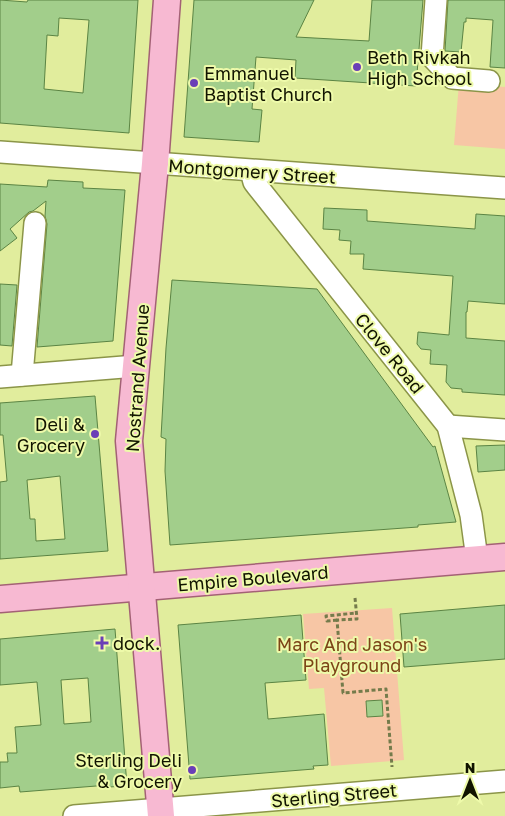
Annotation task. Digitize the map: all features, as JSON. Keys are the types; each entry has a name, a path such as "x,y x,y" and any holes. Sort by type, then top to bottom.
{"main road":[{"name":"Nostrand Avenue","path":"161,812 129,441 155,164 167,0"},
{"name":"Empire Boulevard","path":"0,599 505,557"}],"street":[{"path":"436,0 432,57 452,78 489,81"},
{"name":"Montgomery Street","path":"0,152 505,188"},
{"name":"Clove Road","path":"251,171 254,182 448,426 471,515 477,560"},
{"path":"22,375 35,223"},
{"path":"0,377 136,366"},
{"path":"448,426 505,430"},
{"name":"Sterling Street","path":"74,816 161,812 505,781"}],"path":[{"path":"355,598 357,619 327,621 326,616 356,613"},
{"path":"337,620 343,693 386,690 392,767"}],"green space":[{"path":"459,83 505,87 505,149 454,145"},
{"name":"Marc And Jason's Playground","path":"392,608 404,760 331,766 324,688 309,689 303,614"}],"building":[{"path":"0,0 27,2 28,0 138,0 129,133 0,123","holes":["59,18 89,20 83,93 44,89 47,35 58,36"]},
{"path":"194,0 314,0 296,37 369,41 372,0 423,0 416,86 295,78 296,60 256,57 252,109 262,110 259,142 184,137"},
{"path":"448,0 505,0 505,68 490,67 493,20 466,18 461,52 445,51"},
{"path":"48,180 83,182 83,188 125,190 113,341 37,347 47,224 45,216 46,201 29,212 10,229 17,238 0,251 0,184 47,187"},
{"path":"324,208 367,210 367,221 475,229 476,214 505,216 505,304 468,301 466,338 505,341 505,395 462,392 462,389 451,388 446,382 447,365 430,364 431,350 421,349 417,344 418,332 449,335 453,276 363,269 364,254 350,254 351,241 339,240 340,230 323,229"},
{"path":"172,280 317,289 433,447 435,446 456,522 418,525 418,527 170,545 165,471 166,439 161,437"},
{"path":"0,284 17,285 12,346 0,345"},
{"path":"95,396 108,551 0,559 0,482 7,481 3,435 0,435 0,403","holes":["60,476 65,539 36,541 35,519 30,519 27,480"]},
{"path":"505,445 505,470 478,472 476,446"},
{"path":"505,605 505,659 404,667 400,614"},
{"path":"301,615 306,680 265,683 268,719 324,714 328,765 313,766 314,769 190,779 178,625"},
{"path":"115,629 127,786 109,787 109,785 20,792 19,786 0,788 0,762 8,762 7,753 17,753 15,727 41,725 37,682 0,685 0,639","holes":["88,678 91,722 64,724 61,680"]},
{"path":"382,700 383,716 367,717 366,701"}],"place":[{"name":"Beth Rivkah High School","path":"357,67"},
{"name":"Emmanuel Baptist Church","path":"194,83"},
{"name":"Deli & Grocery","path":"95,434"},
{"name":"dock.","path":"102,643"},
{"name":"Sterling Deli & Grocery","path":"192,770"}]}
